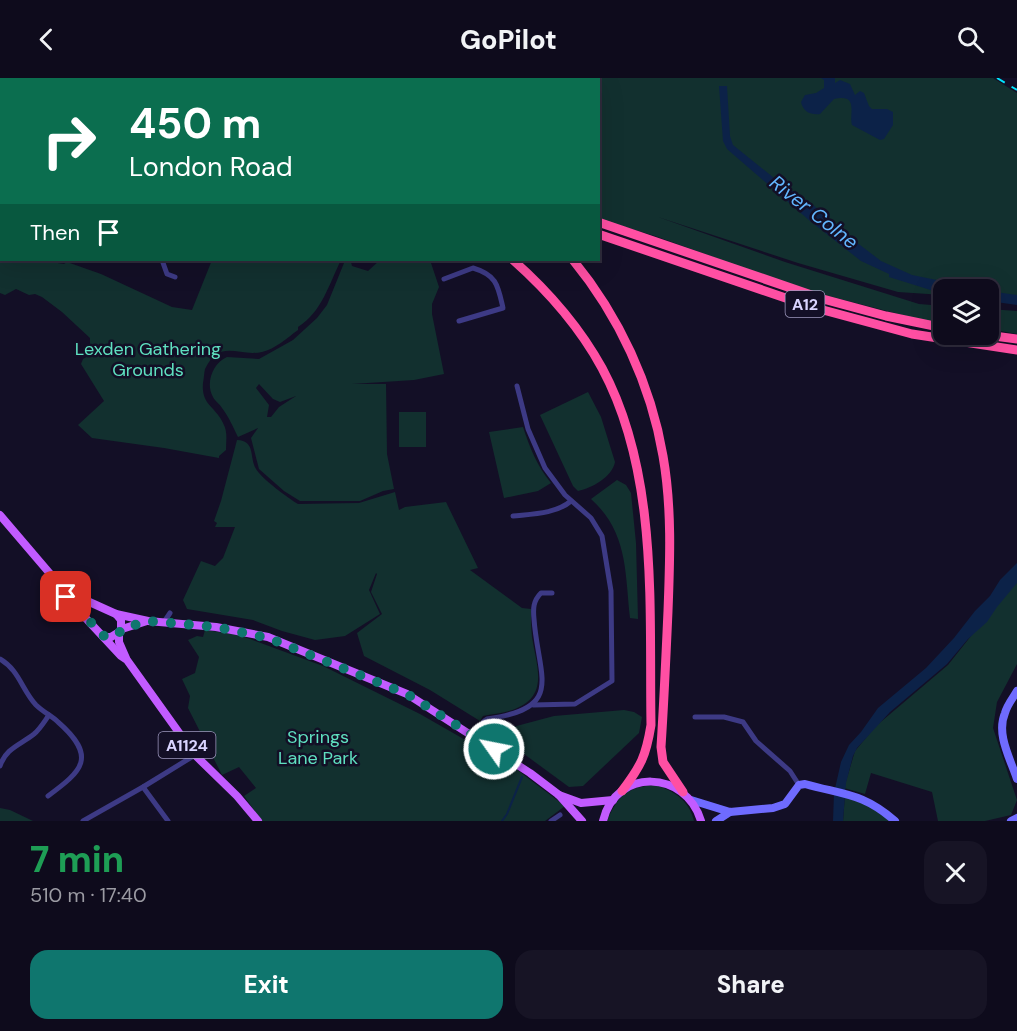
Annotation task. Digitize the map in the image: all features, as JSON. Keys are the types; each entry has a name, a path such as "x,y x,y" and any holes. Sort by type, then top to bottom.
{"highway":[{"name":"A12","path":"600,223 823,299 933,325"},
{"name":"A12","path":"600,235 823,310 912,334 1017,350"},
{"path":"514,261 559,305 602,367 621,410 639,473 648,555 651,725 647,749 640,768 622,791"},
{"path":"574,261 595,288 623,336 645,389 659,436 667,479 670,541 661,747 663,762 683,792"},
{"path":"999,337 1017,339"}],"main road":[{"path":"0,515 52,576 66,597 105,637 148,621"},
{"path":"52,576 94,605 116,614 148,621 216,627 268,638 407,694 494,749 559,795 582,821"},
{"path":"90,621 88,613 94,605"},
{"path":"116,614 121,620 121,631"},
{"name":"A1124","path":"121,631 119,642 127,660 195,755 237,795 258,821"},
{"name":"A1124","path":"105,637 127,660"},
{"path":"603,821 613,800 622,791 632,785 651,781 670,784 683,792 691,800 701,821"},
{"path":"559,795 581,803 613,800"}],"street":[{"path":"162,261 166,274 175,277"},
{"path":"444,279 473,268 493,278 497,284 503,308 459,321"},
{"path":"479,730 487,719 517,713 533,705 575,704 612,681 611,600 605,549 597,526 549,476 524,417 517,386"},
{"path":"513,516 552,510 563,507 571,501"},
{"path":"533,705 541,691 543,678 533,608 541,593 552,593"},
{"path":"164,622 170,613"},
{"path":"0,659 9,664 17,673 32,700 69,733 82,753 81,764 77,772 48,796"},
{"path":"1017,692 1004,713 1001,727 1003,740 1017,778"},
{"path":"0,766 7,752 34,734 49,715"},
{"path":"695,717 724,717 744,722 756,741 790,771 799,785"},
{"path":"83,821 195,755"},
{"path":"691,800 730,812 773,808 785,804 799,785 805,784 866,800 896,821"},
{"path":"143,787 168,821"},
{"path":"716,821 730,812"},
{"path":"551,821 560,814"},
{"path":"1011,821 1017,818"}],"green space":[{"path":"600,78 993,78 1017,93 1017,300 999,299 999,279 933,279 933,294 898,292 798,263 658,217 785,262 919,304 933,305 933,322 805,290 655,236 600,219"},
{"name":"Lexden Gathering Grounds","path":"0,261 44,261 64,264 67,262 101,274 172,307 192,310 212,261 341,261 319,306 298,327 298,330 267,351 253,353 223,351 211,360 205,369 204,396 220,417 226,430 226,450 219,458 92,438 78,425 104,401 81,364 83,359 90,355 90,338 42,297 35,294 29,295 16,289 5,295 0,293"},
{"path":"379,261 430,261 439,287 432,304 432,314 444,374 414,380 352,384 386,384 387,454 394,489 360,501 300,501 284,491 259,469 251,438 258,428 238,437 227,415 213,397 210,380 214,369 227,357 259,359 293,340 317,318 327,305 344,263 351,262 352,266 368,271","holes":["259,384 273,399 280,402 296,396 279,407 271,417 267,417 269,405 256,388"]},
{"path":"999,310 1017,311 1017,334 999,331"},
{"path":"588,392 601,417 615,462 610,472 601,481 578,491 573,486 540,415"},
{"path":"399,412 426,412 426,447 399,447"},
{"path":"523,427 534,456 551,483 538,491 504,498 489,432"},
{"path":"237,440 250,446 254,464 259,473 298,504 359,503 395,492 399,510 405,507 446,502 478,568 470,570 522,608 531,609 532,637 538,668 537,687 533,696 515,709 483,716 480,721 430,690 364,656 357,633 382,614 371,592 376,573 369,590 380,614 345,636 315,640 253,620 187,609 183,600 201,561 215,566 223,558 235,527 215,527 217,523 214,521"},
{"path":"617,480 626,485 631,493 636,543 638,619 630,618 625,569 618,539 612,525 591,499"},
{"path":"1017,578 1017,664 997,702 993,728 1017,800 1011,815 985,821 938,821 932,792 871,773 865,794 844,788 855,751 876,726 948,665"},
{"name":"Springs Lane Park","path":"205,630 239,635 323,666 420,714 516,769 565,806 545,821 262,821 244,796 256,788 239,767 222,775 188,708 190,696 182,679 195,673 199,657 188,640 197,636 203,637"},
{"path":"624,710 642,717 639,733 583,786 569,787 494,732 554,716"},
{"path":"656,785 681,798 689,808 694,821 607,821 615,805 625,794 631,790"},
{"path":"845,794 852,800 867,805 892,821 843,821"},
{"path":"0,808 10,810 33,821 0,821"}],"water":[{"path":"821,78 835,78 835,83 840,80 850,84 855,95 860,91 864,93 872,109 887,109 893,112 893,125 884,139 880,140 852,125 851,105 847,99 834,99 820,114 806,110 801,102 805,95 816,93 824,88 824,80"},
{"name":"River Colne","path":"719,86 727,86 730,136 733,145 779,182 812,204 843,232 881,261 912,275 933,279 933,291 889,277 889,274 861,261 810,221 727,149 723,141"},
{"path":"999,293 1017,295 1017,305 999,302"},
{"path":"1017,563 1017,583 987,622 968,639 947,664 890,712 857,748 846,783 843,821 833,821 834,793 841,762 849,745 878,708 926,668 954,638 990,596 1000,580"}],"waterway":[{"path":"502,821 522,777"}],"railway":[{"path":"997,78 1017,90"}],"route":[{"path":"66,597 105,637 111,637 122,629 148,621 216,627 268,638 407,694 494,749"}]}
